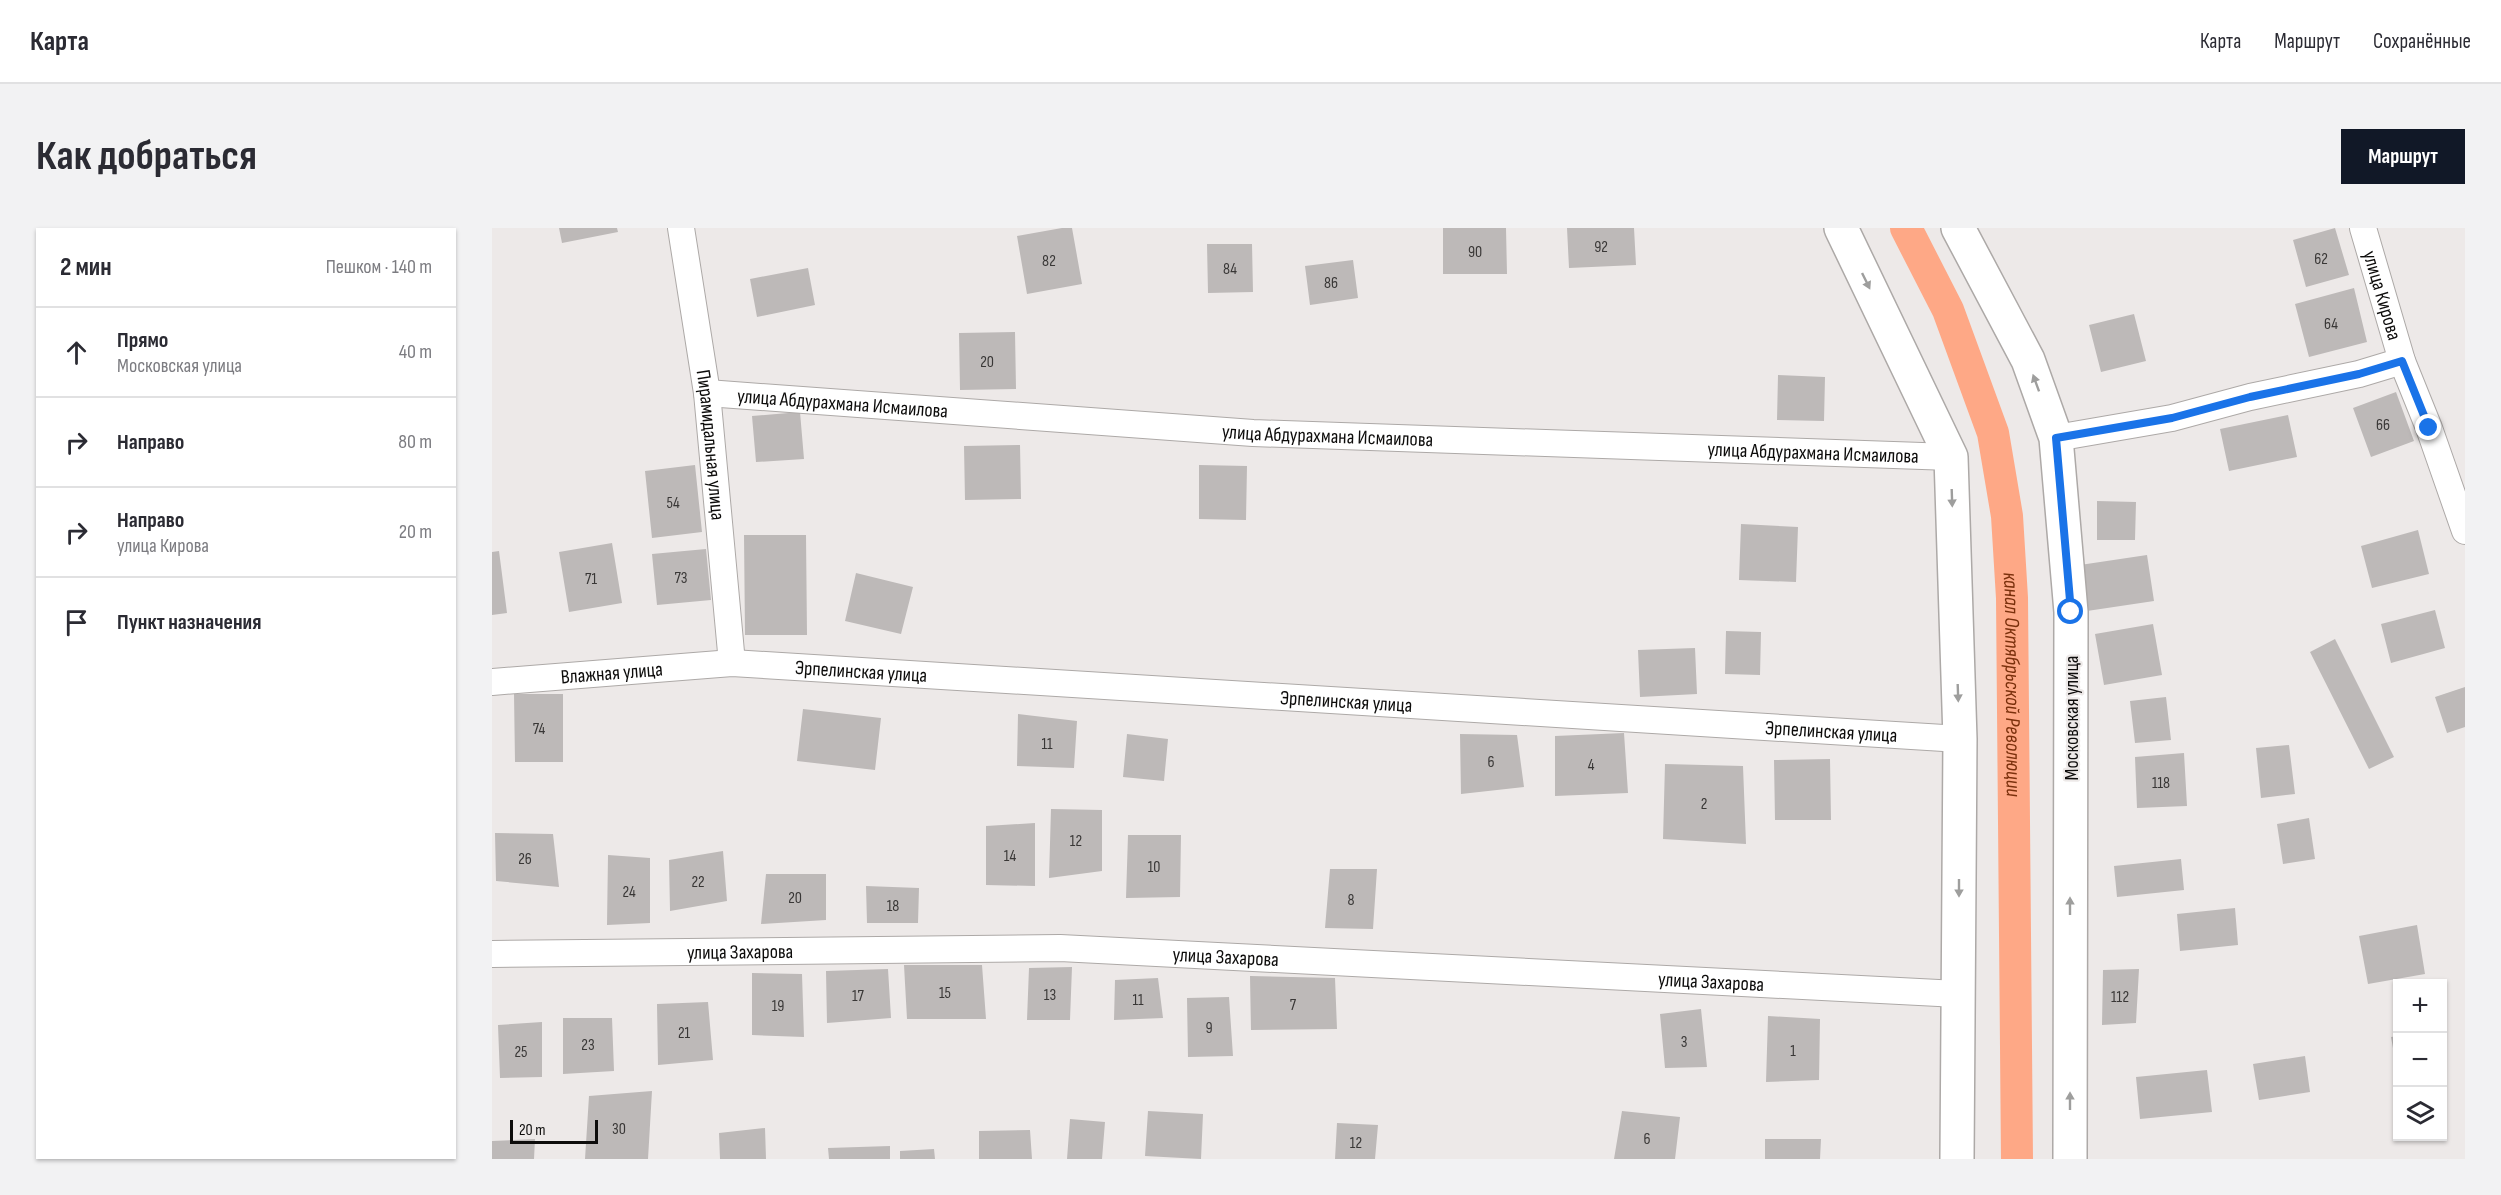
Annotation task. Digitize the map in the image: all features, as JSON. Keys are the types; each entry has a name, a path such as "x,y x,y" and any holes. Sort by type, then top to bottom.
{"main road":[{"path":"1841,228 1951,457 1960,739 1957,1159"},
{"name":"Московская улица","path":"1958,228 2028,360 2056,438 2071,612 2070,1159"}],"street":[{"name":"Пирамидальная улица","path":"681,228 707,393 732,663"},
{"name":"улица Кирова","path":"2363,228 2402,361 2429,428 2465,531"},
{"path":"2056,438 2172,418 2250,397 2359,374 2402,361"},
{"name":"улица Абдурахмана Исмаилова","path":"707,393 1253,433 1951,457"},
{"name":"Влажная улица","path":"492,682 732,663"},
{"name":"Эрпелинская улица","path":"732,663 1960,739"},
{"name":"улица Захарова","path":"492,954 1060,948 1958,994"}],"building":[{"path":"559,228 617,228 618,232 562,243"},
{"path":"1072,228 1082,284 1027,294 1017,236"},
{"path":"1443,228 1506,228 1507,274 1443,274"},
{"path":"1567,228 1634,228 1636,265 1569,268"},
{"path":"2335,228 2349,275 2306,287 2293,240"},
{"path":"1207,244 1252,244 1253,292 1208,293"},
{"path":"1353,260 1358,298 1310,305 1305,266"},
{"path":"808,268 815,305 757,317 750,279"},
{"path":"2354,288 2367,342 2309,357 2295,304"},
{"path":"2134,314 2146,361 2101,372 2089,325"},
{"path":"1015,332 1016,389 960,390 959,333"},
{"path":"1778,375 1825,377 1824,421 1777,420"},
{"path":"2396,392 2414,441 2371,457 2353,408"},
{"path":"800,412 804,459 756,462 752,416"},
{"path":"2288,415 2297,457 2229,471 2220,429"},
{"path":"1020,445 1021,499 965,500 964,446"},
{"path":"695,465 702,532 652,538 645,471"},
{"path":"1199,465 1247,466 1246,520 1199,519"},
{"path":"2097,501 2136,502 2135,540 2097,540"},
{"path":"1741,524 1798,527 1796,582 1739,580"},
{"path":"2418,530 2429,574 2372,588 2361,546"},
{"path":"744,535 806,535 807,635 745,635"},
{"path":"612,543 622,603 569,612 559,552"},
{"path":"706,549 711,600 657,605 652,554"},
{"path":"499,551 507,613 492,615 492,552"},
{"path":"2147,555 2154,601 2087,611 2080,565"},
{"path":"856,573 913,587 901,634 845,621"},
{"path":"2435,610 2445,648 2391,663 2381,624"},
{"path":"2153,624 2162,675 2104,685 2095,634"},
{"path":"1726,631 1761,632 1760,675 1725,674"},
{"path":"2335,639 2394,757 2369,769 2310,652"},
{"path":"1695,648 1697,694 1640,697 1638,650"},
{"path":"2465,687 2465,727 2447,733 2435,697"},
{"path":"514,694 563,694 563,762 515,762"},
{"path":"2166,697 2171,740 2135,743 2130,701"},
{"path":"803,709 881,718 875,770 797,761"},
{"path":"1018,714 1077,721 1074,768 1017,766"},
{"path":"1624,733 1628,793 1555,796 1555,736"},
{"path":"1127,734 1168,739 1164,781 1123,777"},
{"path":"1460,734 1517,735 1524,787 1461,794"},
{"path":"2289,745 2295,794 2261,798 2256,748"},
{"path":"2184,753 2187,806 2137,808 2135,757"},
{"path":"1830,759 1831,820 1775,820 1774,760"},
{"path":"1665,764 1743,766 1746,844 1663,839"},
{"path":"1051,809 1102,810 1102,871 1049,878"},
{"path":"2309,818 2315,859 2283,864 2277,824"},
{"path":"1035,823 1035,886 986,885 986,826"},
{"path":"495,833 553,834 559,887 496,881"},
{"path":"1128,835 1181,835 1180,897 1126,898"},
{"path":"723,851 727,901 670,911 669,860"},
{"path":"608,855 650,858 650,923 607,925"},
{"path":"2181,859 2184,890 2117,897 2114,866"},
{"path":"1330,869 1377,869 1373,929 1325,928"},
{"path":"766,874 826,874 826,920 761,924"},
{"path":"866,886 919,888 918,923 867,923"},
{"path":"2235,908 2238,945 2180,951 2177,914"},
{"path":"2417,925 2425,974 2368,984 2359,936"},
{"path":"904,965 982,965 986,1019 907,1019"},
{"path":"1072,967 1070,1020 1027,1020 1029,968"},
{"path":"888,969 891,1018 827,1023 826,971"},
{"path":"2139,969 2136,1023 2102,1025 2103,970"},
{"path":"752,973 802,974 804,1037 752,1035"},
{"path":"1250,976 1335,978 1337,1029 1251,1030"},
{"path":"1158,978 1163,1018 1114,1020 1115,980"},
{"path":"1229,997 1233,1056 1188,1057 1187,998"},
{"path":"708,1002 713,1060 658,1065 657,1004"},
{"path":"1701,1009 1707,1067 1665,1068 1660,1014"},
{"path":"1768,1016 1820,1019 1819,1080 1766,1082"},
{"path":"563,1018 612,1018 614,1071 563,1074"},
{"path":"542,1022 542,1077 500,1078 498,1025"},
{"path":"2305,1056 2310,1092 2259,1100 2253,1064"},
{"path":"2207,1070 2212,1112 2140,1119 2136,1077"},
{"path":"652,1091 648,1159 585,1159 589,1096"},
{"path":"1148,1111 1203,1114 1201,1159 1145,1156"},
{"path":"1622,1111 1680,1117 1675,1159 1614,1159"},
{"path":"1070,1119 1105,1122 1102,1159 1067,1159"},
{"path":"1337,1123 1378,1125 1375,1159 1335,1159"},
{"path":"765,1128 766,1159 720,1159 719,1133"},
{"path":"1030,1130 1032,1159 979,1159 979,1131"},
{"path":"535,1139 534,1159 492,1159 492,1141"},
{"path":"1765,1139 1821,1139 1820,1159 1765,1159"},
{"path":"890,1146 890,1159 829,1159 828,1148"},
{"path":"934,1149 935,1159 900,1159 900,1151"}],"waterway":[{"name":"канал Октябрьской Революции","path":"1906,228 1948,310 1993,433 2007,516 2012,598 2017,1159"}],"route":[{"path":"2071,612 2056,438 2172,418 2250,397 2359,374 2402,361 2429,428"}]}
